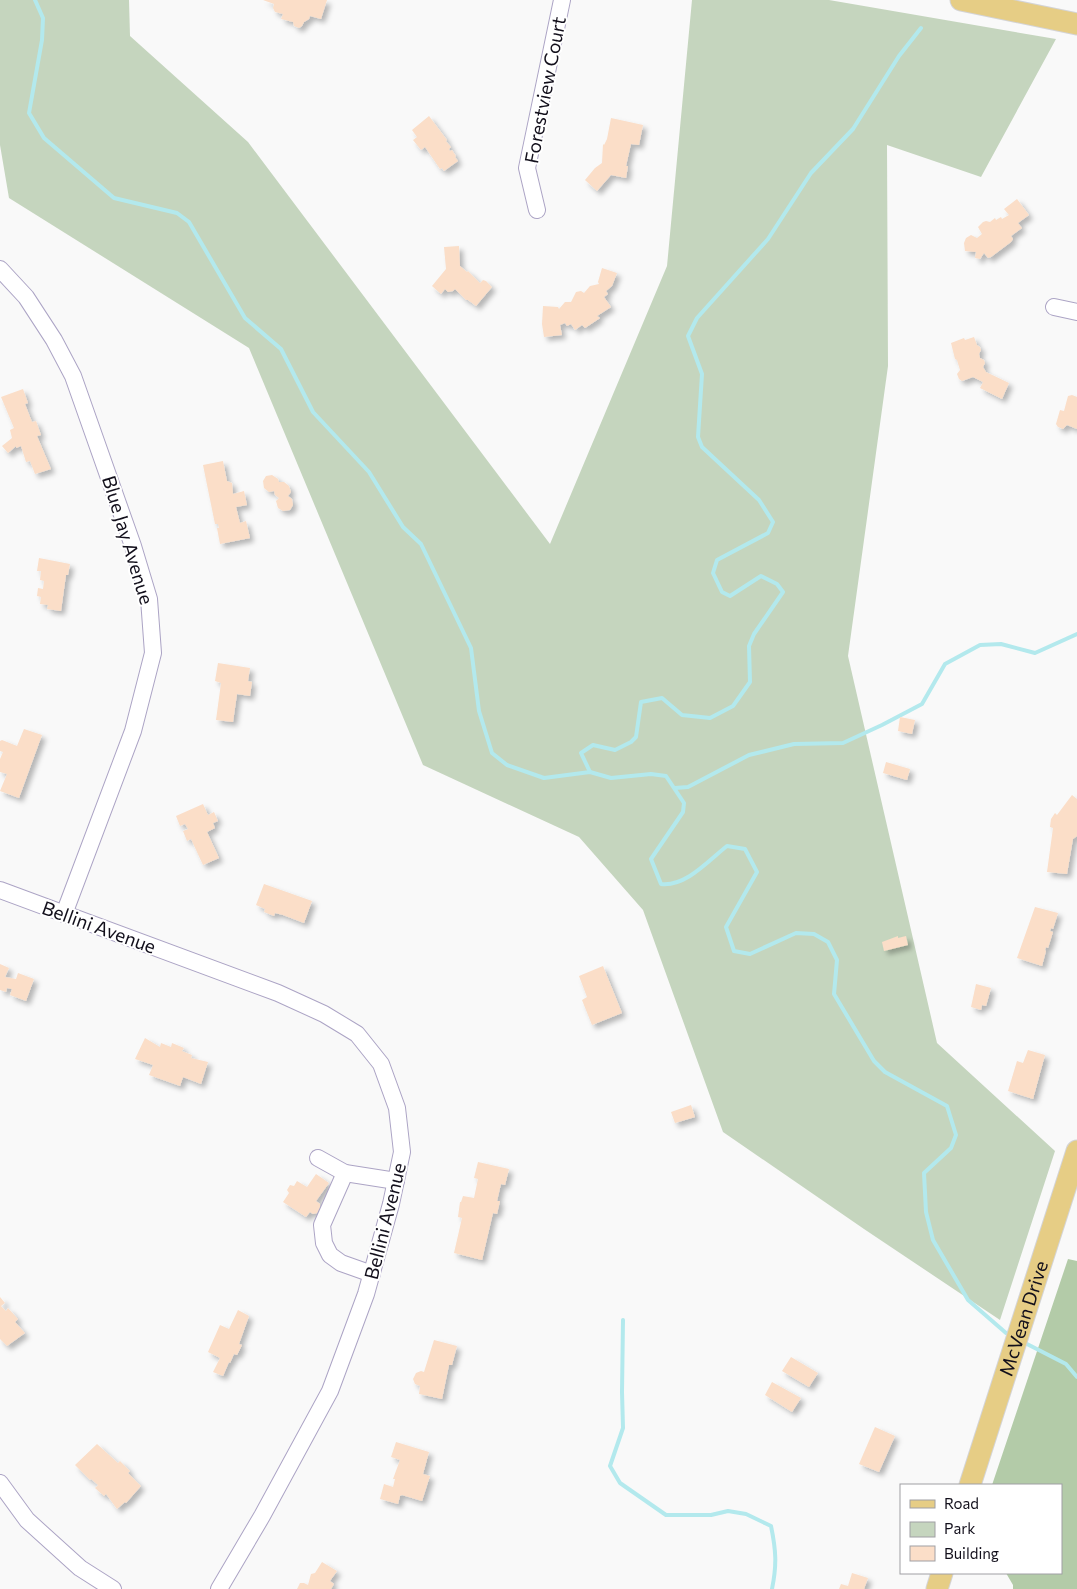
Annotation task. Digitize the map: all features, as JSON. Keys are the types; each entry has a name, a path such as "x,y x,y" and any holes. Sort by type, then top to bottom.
{"main road":[{"path":"961,0 1077,24"},
{"name":"McVean Drive","path":"970,1484 1077,1150"},
{"path":"937,1589 942,1574"}],"street":[{"name":"Forestview Court","path":"537,210 527,168 562,0"},
{"name":"Blue Jay Avenue","path":"0,269 26,297 54,340 73,376 133,546 149,599 153,652 133,731 64,914"},
{"path":"1054,307 1077,312"},
{"name":"Bellini Avenue","path":"0,890 278,993 324,1014 357,1034 381,1064 397,1108 402,1152 366,1294 330,1391 262,1516 219,1589"},
{"path":"318,1158 345,1173 396,1181"},
{"path":"345,1173 322,1225 324,1243 330,1255 341,1263 372,1274"},
{"path":"0,1483 27,1520 80,1568 113,1589"}],"green space":[{"path":"0,0 129,0 130,36 248,142 550,544 667,266 692,0 829,0 1056,39 981,177 887,145 888,366 848,656 937,1043 1055,1151 1000,1320 723,1132 643,910 579,837 423,765 249,348 9,198 0,145"},
{"path":"1068,1259 1077,1261 1077,1589 1013,1589 1013,1585 1007,1574 1062,1574 1062,1484 992,1484"}],"building":[{"path":"263,0 327,0 321,19 310,16 299,28 294,26 293,22 281,19 283,14 275,12 274,4"},
{"path":"429,116 447,140 451,147 450,151 452,150 458,161 444,171 442,168 440,169 425,147 421,150 413,140 417,137 412,130"},
{"path":"611,118 643,125 639,145 631,144 626,166 628,166 626,178 611,175 597,191 585,180 602,163 603,144 607,139"},
{"path":"1017,199 1029,215 1018,223 1022,228 1011,236 1013,239 1011,242 988,258 984,253 980,259 975,258 976,252 965,251 964,243 966,238 971,235 977,238 982,234 978,227 983,222 990,222 995,218 996,220 1001,217 1002,219 1009,215 1004,209"},
{"path":"459,246 460,266 480,283 483,280 486,281 492,287 476,306 466,300 455,289 448,292 445,289 441,294 432,286 446,269 444,247"},
{"path":"602,268 617,273 612,286 606,291 608,294 604,297 611,307 597,316 600,318 585,328 582,325 575,330 571,324 567,326 565,323 560,325 562,335 544,337 542,324 543,306 558,307 559,309 565,302 571,302 576,292 581,291 584,293 590,286 599,284"},
{"path":"974,337 977,345 980,347 979,354 980,358 984,360 983,367 986,372 1009,383 1002,399 980,388 983,382 973,377 962,381 959,379 957,374 960,370 951,343 964,338 965,340"},
{"path":"23,389 28,403 25,404 32,422 36,421 41,435 37,436 51,469 35,474 30,461 26,462 21,446 16,448 16,446 8,453 2,446 12,438 10,430 14,428 1,397"},
{"path":"1068,396 1077,397 1077,429 1067,425 1063,429 1056,424 1060,410 1064,411"},
{"path":"223,461 227,481 232,483 233,494 244,491 247,505 236,507 240,523 246,521 250,538 220,544 217,528 219,528 218,524 215,524 203,465"},
{"path":"272,475 279,482 284,482 289,486 291,492 288,496 292,499 293,505 290,510 283,511 278,508 276,501 279,498 275,495 274,491 269,492 264,488 263,481 266,476"},
{"path":"39,558 70,564 68,575 66,575 61,611 47,609 48,605 40,604 41,597 37,596 38,588 43,589 44,581 40,580 41,571 37,571"},
{"path":"218,663 250,668 248,681 252,682 250,696 237,694 233,722 216,720 221,683 215,681"},
{"path":"900,717 915,720 912,734 898,731"},
{"path":"24,729 42,735 19,798 0,791 7,774 0,772 0,759 3,752 0,751 0,741 2,740 17,746"},
{"path":"886,762 910,769 907,780 883,773"},
{"path":"1072,795 1077,799 1077,836 1073,839 1067,874 1047,872 1053,828 1050,827 1051,819 1055,813 1057,815"},
{"path":"203,804 208,815 214,812 218,821 213,823 215,828 207,832 219,858 203,865 191,839 187,841 183,831 188,829 185,824 180,826 176,816"},
{"path":"264,884 312,901 304,923 275,913 274,916 264,912 265,909 256,905"},
{"path":"1035,907 1058,913 1053,929 1051,928 1050,931 1053,932 1048,948 1046,947 1045,950 1042,966 1017,958"},
{"path":"898,936 898,938 906,936 908,945 884,951 882,942"},
{"path":"0,964 9,968 5,977 16,979 18,973 34,979 26,1001 10,995 12,989 7,988 6,992 0,990"},
{"path":"603,966 622,1013 592,1025 582,1000 587,997 579,976"},
{"path":"976,984 991,988 986,1006 982,1005 981,1010 971,1007"},
{"path":"145,1038 160,1047 161,1043 171,1047 172,1043 184,1048 182,1051 192,1055 191,1058 208,1062 201,1084 183,1077 180,1086 149,1075 153,1065 135,1059"},
{"path":"1028,1050 1045,1055 1033,1099 1008,1091 1017,1061 1023,1063"},
{"path":"691,1105 695,1117 675,1123 671,1112"},
{"path":"478,1162 509,1169 505,1185 501,1184 497,1201 500,1201 497,1214 493,1213 482,1260 454,1253 462,1218 458,1217 460,1202 463,1196 474,1198 478,1179 474,1178"},
{"path":"316,1174 329,1183 316,1201 320,1204 317,1213 313,1214 310,1212 306,1217 283,1202 289,1193 287,1190 290,1185 294,1186 297,1181 307,1187"},
{"path":"0,1297 5,1303 1,1306 6,1311 8,1308 18,1319 15,1322 25,1333 7,1346 0,1339"},
{"path":"238,1310 249,1316 239,1344 242,1345 237,1355 234,1354 229,1362 223,1376 213,1372 220,1358 208,1352 220,1325 229,1329"},
{"path":"434,1340 457,1346 452,1365 449,1365 442,1399 419,1394 420,1386 415,1384 413,1379 416,1373 424,1372"},
{"path":"791,1357 818,1373 809,1387 782,1371"},
{"path":"772,1382 801,1398 792,1412 765,1395"},
{"path":"875,1427 895,1436 879,1472 859,1464"},
{"path":"396,1442 429,1452 423,1474 430,1476 422,1501 402,1495 398,1504 380,1499 384,1484 393,1487 395,1479 393,1479 400,1460 391,1457"},
{"path":"97,1444 118,1463 120,1461 130,1471 128,1473 141,1486 126,1503 117,1509 106,1494 104,1496 95,1488 98,1485 75,1465"},
{"path":"322,1562 337,1571 330,1581 334,1584 331,1589 297,1589 300,1583 308,1585 311,1574 315,1573"},
{"path":"852,1573 868,1578 864,1589 839,1589 841,1584 848,1586"}],"waterway":[{"path":"35,0 43,18 42,40 29,113 44,138 114,198 177,213 189,222 245,318 281,349 313,412 369,472 403,527 421,544 471,648 479,711 492,753 507,765 544,778 590,772 611,778 651,774 666,776 684,803 683,812 651,859 661,884 670,884 688,877 727,846 745,849 757,872 726,927 734,951 750,954 796,933 814,934 828,942 837,960 834,994 874,1061 885,1072 947,1106 956,1135 951,1148 924,1173 926,1212 933,1240 968,1300 1006,1333"},
{"path":"590,772 581,753 593,745 615,750 631,742 636,737 641,702 662,698 682,715 710,718 733,706 750,682 749,646 754,634 783,592 777,584 761,576 730,596 722,592 713,573 717,560 768,533 773,522 759,500 702,447 698,437 702,374 688,336 697,318 768,239 811,173 853,129 899,56 921,28"},
{"path":"675,788 688,787 749,755 794,744 843,743 882,725 922,704 945,664 980,645 1001,644 1035,653 1077,634"},
{"path":"623,1320 623,1428 610,1466 620,1483 666,1515 711,1515 728,1511 746,1514 771,1526 775,1558 772,1589"},
{"path":"1027,1344 1066,1364 1077,1377"}]}
